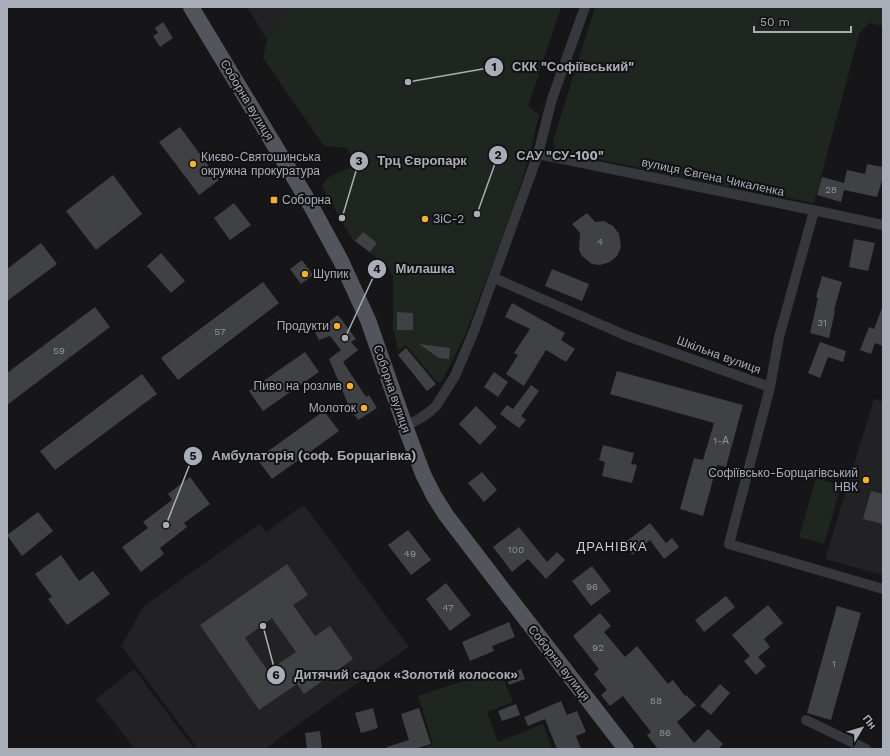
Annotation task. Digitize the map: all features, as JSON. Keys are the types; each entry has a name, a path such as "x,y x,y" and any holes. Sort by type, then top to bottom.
{"main road":[{"name":"Соборна вулиця","path":"191,7 310,204 341,261 368,320 405,426 423,474 434,496 446,515 626,749"}],"street":[{"path":"405,426 428,413 446,392 474,331 538,154 552,98 585,7"},
{"name":"вулиця Євгена Чикаленка","path":"538,154 883,225"},
{"path":"770,387 779,337 814,211"},
{"name":"Шкільна вулиця","path":"494,278 627,336 770,387 729,544 883,589"},
{"path":"806,720 866,749"}],"shaded area":[{"path":"247,7 287,7 267,39"},
{"path":"287,7 561,7 528,106 539,115 529,158 508,222 466,333 443,379 438,383 406,345 398,351 393,328 393,276 387,266 353,240 322,187 327,178 353,166 348,148 324,146 263,58 267,39"},
{"path":"595,7 883,7 883,26 869,23 859,34 814,203 718,185 556,150 553,141"},
{"name":"Софіївсько-Борщагівський НВК","path":"874,399 883,402 883,575 825,559"},
{"path":"816,478 841,486 824,544 799,537"},
{"path":"304,505 409,647 289,731 266,749 198,749 121,646 144,606 260,524 266,532"},
{"path":"134,669 194,749 135,749 96,699"},
{"path":"500,669 513,702 487,712 498,742 543,724 552,748 420,749 433,744 418,696"}],"building":[{"path":"163,22 173,38 160,47 153,36 158,33 155,28"},
{"path":"180,127 219,180 199,195 159,142"},
{"path":"867,164 883,167 883,177 877,197 844,190 841,202 817,195 822,177 844,183 847,170 865,174"},
{"path":"113,175 142,214 96,250 66,211"},
{"path":"234,203 251,225 230,240 214,218"},
{"path":"587,213 595,222 604,221 613,226 619,234 621,247 617,256 610,262 600,265 592,264 582,256 579,250 580,233 572,224"},
{"path":"363,232 377,243 370,252 355,241"},
{"path":"854,239 875,243 868,271 849,267"},
{"path":"41,243 57,264 7,301 7,269"},
{"path":"161,253 185,281 171,293 147,266"},
{"path":"302,260 313,275 301,284 290,269"},
{"path":"552,269 589,284 582,301 545,286"},
{"path":"822,276 842,282 834,310 829,338 810,333 818,298 816,297"},
{"path":"263,282 279,303 178,380 161,358"},
{"path":"512,303 565,333 561,340 575,349 566,362 546,350 524,386 506,374 518,355 514,353 530,329 505,317"},
{"path":"95,307 110,327 7,405 7,373"},
{"path":"882,308 883,346 875,343 871,354 860,350 869,327 874,329"},
{"path":"397,312 413,313 413,330 397,330"},
{"path":"338,315 356,339 351,342 358,350 343,362 366,397 369,395 377,408 358,420 348,404 329,359 341,350 330,336 319,340 314,330 323,326"},
{"path":"820,342 846,351 843,362 828,357 820,378 808,373"},
{"path":"419,344 450,348 449,359 439,358"},
{"path":"406,348 436,384 427,391 398,355"},
{"path":"305,352 319,372 263,411 249,391"},
{"path":"617,371 743,405 726,467 717,465 703,516 680,509 694,458 703,460 714,423 610,394"},
{"path":"494,372 508,382 498,397 484,387"},
{"path":"142,374 157,394 55,470 40,451"},
{"path":"531,385 539,391 521,416 526,420 519,428 500,414 507,405 513,409"},
{"path":"476,406 497,427 480,445 459,424"},
{"path":"324,411 339,431 272,479 257,459"},
{"path":"603,445 634,453 631,464 637,465 632,483 602,476 605,462 599,460"},
{"path":"482,472 497,490 484,502 468,483"},
{"path":"190,477 210,504 184,523 187,527 160,548 164,554 141,572 122,547 148,528 143,522 172,500 168,494"},
{"path":"871,491 883,494 883,524 863,519"},
{"path":"38,512 53,531 22,556 7,535"},
{"path":"650,523 666,543 672,538 679,547 664,559 650,540 632,555 623,544"},
{"path":"519,527 547,562 557,552 565,560 546,579 528,559 512,572 493,547"},
{"path":"408,530 431,560 411,575 388,545"},
{"path":"61,555 79,581 93,571 110,594 67,625 48,599 52,597 35,574"},
{"path":"287,564 308,595 293,605 315,636 330,626 353,659 304,694 297,684 259,710 200,625","holes":["272,618 296,652 268,671 245,638"]},
{"path":"592,566 611,591 591,606 572,581"},
{"path":"446,583 471,615 450,631 426,599"},
{"path":"726,596 735,607 704,632 695,620"},
{"path":"768,605 783,623 764,639 770,647 758,657 766,666 756,675 744,661 750,656 732,635"},
{"path":"837,606 861,613 831,720 807,713"},
{"path":"600,613 611,626 604,632 625,657 637,646 668,684 673,680 685,696 686,695 696,705 677,722 694,743 708,729 723,744 718,749 658,749 647,735 651,732 623,696 610,706 601,695 607,690 594,674 599,669 573,636"},
{"path":"509,622 515,637 492,646 494,651 470,661 462,642"},
{"path":"521,669 525,679 509,685 506,675"},
{"path":"720,684 730,693 711,715 700,706"},
{"path":"561,701 567,715 577,711 586,732 576,736 581,749 557,749 545,719 528,726 524,717"},
{"path":"516,704 520,715 502,721 498,711"},
{"path":"373,708 378,728 361,733 355,713"},
{"path":"419,708 431,744 415,749 387,749 387,747 409,740 401,714"},
{"path":"320,731 322,749 307,749 305,733"}],"place":[{"name":"СКК \"Софіївський\"","path":"408,82"},
{"name":"Києво-Святошинська окружна прокуратура","path":"193,164"},
{"name":"Соборна","path":"274,200"},
{"name":"САУ \"СУ-100\"","path":"477,214"},
{"name":"Трц Європарк","path":"342,218"},
{"name":"ЗіС-2","path":"425,219"},
{"name":"Шупик","path":"305,274"},
{"name":"Продукти","path":"337,326"},
{"name":"Милашка","path":"345,338"},
{"name":"Пиво на розлив","path":"350,386"},
{"name":"Молоток","path":"364,408"},
{"name":"Софіївсько-Борщагівський НВК","path":"866,480"},
{"name":"Амбулаторія (соф. Борщагівка)","path":"166,525"},
{"name":"Дитячий садок «Золотий колосок»","path":"263,626"}],"district":[{"name":"ДРАНІВКА","path":"612,546"}]}
